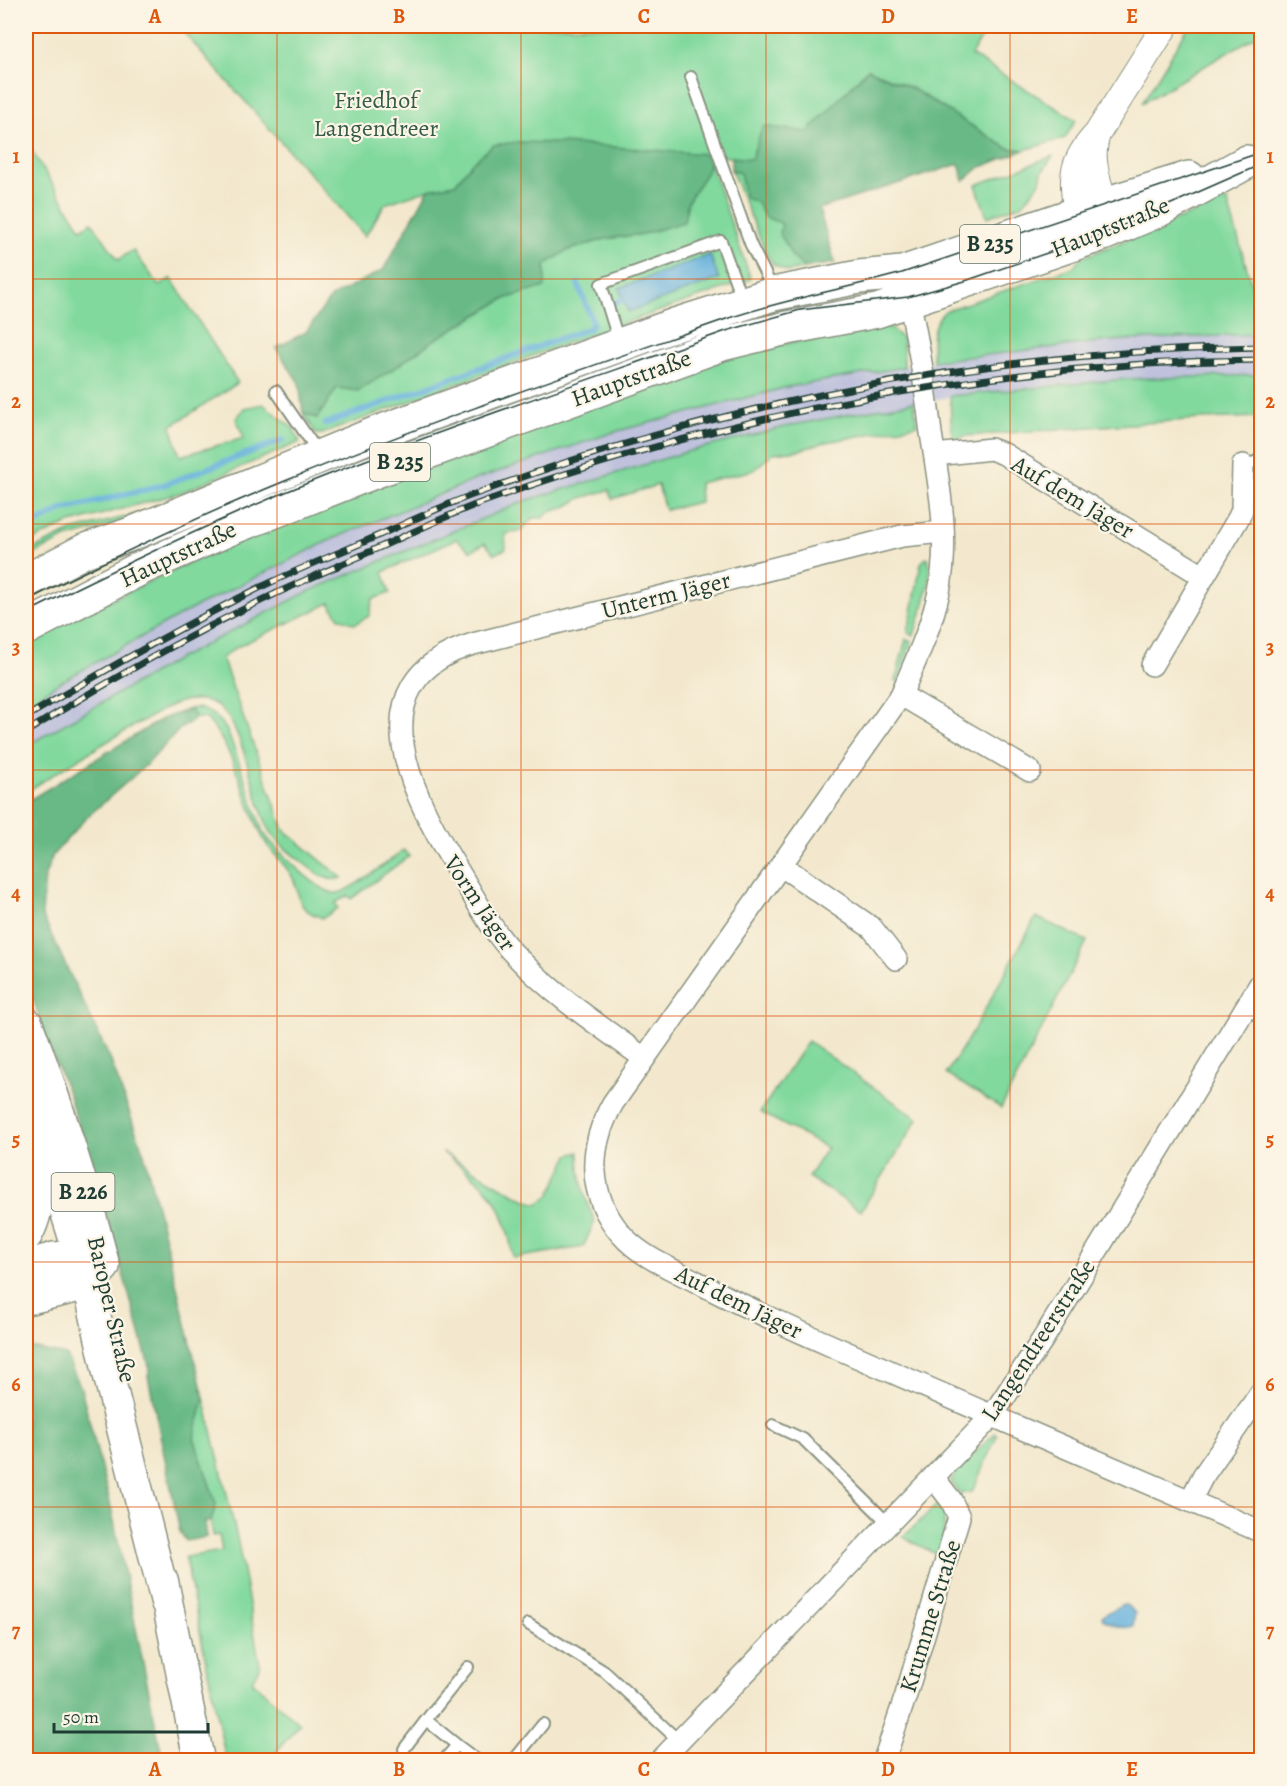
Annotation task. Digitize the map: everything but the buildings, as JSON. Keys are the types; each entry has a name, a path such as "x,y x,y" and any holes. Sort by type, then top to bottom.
{"main road":[{"name":"Hauptstraße","path":"26,628 159,561 247,522 379,470 722,344 788,328 877,311 906,286 1095,217 1159,210 1254,160"},
{"name":"Hauptstraße","path":"26,581 84,551 131,534 320,455 620,345 758,298 859,277 906,286"},
{"name":"Baroper Straße","path":"26,1024 90,1215 91,1269"},
{"name":"Baroper Straße","path":"26,1088 127,1368 166,1602 199,1761"},
{"path":"26,1099 38,1186 26,1234"},
{"path":"26,1267 54,1259 91,1269"},
{"path":"26,1298 91,1269"}],"street":[{"path":"1095,217 1074,191 1074,171 1085,146 1097,134 1165,26"},
{"name":"Auf dem Jäger","path":"906,286 922,362 942,499 944,556 938,593 923,644 901,695 613,1103 603,1121 594,1157 598,1192 607,1213 621,1234 642,1254 763,1317 1262,1532"},
{"name":"Auf dem Jäger","path":"935,455 982,450 1004,454 1203,576"},
{"path":"1152,665 1242,510 1252,463"},
{"name":"Unterm Jäger","path":"408,695 421,674 440,657 473,644 902,536 943,532"},
{"name":"Vorm Jäger","path":"408,695 402,710 400,732 404,757 412,781 441,844 491,924 517,957 562,999 644,1058"},
{"path":"901,695 1030,771"},
{"path":"782,866 872,928 896,959"},
{"name":"Langendreerstraße","path":"661,1761 992,1416 1253,1013 1262,981"},
{"path":"1190,1501 1203,1476 1262,1390"},
{"name":"Krumme Straße","path":"884,1761 959,1517 951,1500 933,1477"}],"lane":[{"path":"620,345 601,284 721,241 758,298 769,280 759,265 750,243 691,77"},
{"path":"276,391 320,455"},
{"path":"773,1425 803,1440 888,1523"},
{"path":"528,1624 605,1672 679,1741"},
{"path":"404,1749 468,1667"},
{"path":"426,1720 477,1761"},
{"path":"514,1761 543,1724"},
{"path":"444,1761 457,1744"}],"shaded area":[{"path":"1261,334 1261,375 1125,379 1038,386 914,402 793,425 686,452 525,501 307,592 176,660 26,746 26,704 57,684 186,612 328,541 477,479 614,432 788,387 943,360 1109,341"}],"green space":[{"name":"Friedhof Langendreer","path":"178,26 989,26 971,55 1076,120 1065,138 1024,150 1007,148 913,89 868,69 808,132 751,159 562,143 472,163 455,184 429,189 385,204 365,236"},
{"path":"1189,26 1261,26 1261,33 1142,103"},
{"path":"868,69 913,89 1007,148 1024,150 979,168 964,181 959,164 819,209 835,263 804,268 792,256 779,232 781,223 765,217 757,202 745,198 740,173 731,170 732,157 751,159 763,126 808,132"},
{"path":"26,142 81,229 92,222 118,260 133,250 159,286 171,278 238,383 171,426 180,456 244,438 236,419 244,408 263,404 293,428 300,442 180,493 67,524 26,544"},
{"path":"518,142 562,143 705,154 710,161 707,172 688,201 684,222 643,234 605,239 566,251 545,265 545,287 504,299 434,340 358,391 337,388 317,418 303,413 299,383 276,348 306,332 331,297 383,270 429,189 455,184 472,163 493,145"},
{"path":"1053,156 1042,172 1040,182 1023,204 987,217 976,185"},
{"path":"710,163 751,279 548,350 322,434 316,434 303,413 317,418 337,388 393,369 434,340 504,299 544,287 545,265 566,251 605,239 643,234 688,201"},
{"path":"731,170 740,173 765,217 781,223 780,232 792,256 804,268 788,272 774,265 767,255"},
{"path":"1227,200 1261,317 1261,334 1109,341 933,361 934,328 945,311 1073,267 1081,258"},
{"path":"886,324 903,339 904,367 788,387 614,432 477,479 328,541 186,612 57,684 26,704 26,640 286,517 722,356"},
{"path":"1261,375 1261,417 1201,419 965,436 952,441 950,396 1125,379"},
{"path":"914,402 917,425 822,443 800,450 773,453 754,470 699,483 700,502 665,510 658,485 612,499 609,490 581,498 564,508 549,512 543,518 533,518 522,530 505,534 506,549 494,554 485,543 471,551 456,539 383,572 390,593 373,599 369,616 355,624 339,618 330,603 237,647 222,658 284,830 342,878 332,879 319,874 275,838 262,813 235,729 218,706 209,701 186,701 168,707 26,792 26,746 176,660 307,592 525,501 686,452 793,425"},
{"path":"168,506 169,510 66,538 26,558 26,553 71,531"},
{"path":"927,557 930,564 929,584 914,635 908,633 921,563"},
{"path":"906,639 912,641 898,681 895,681"},
{"path":"195,708 214,715 226,729 263,832 286,858 320,887 330,892 344,891 404,850 409,856 351,899 348,895 335,903 338,908 323,918 306,910 290,873 264,840 232,761 217,731 206,718 196,718 190,709"},
{"path":"190,709 196,718 179,730 146,765 86,818 53,855 45,875 42,915 111,1061 144,1154 204,1397 194,1438 216,1504 211,1521 205,1522 207,1537 186,1541 180,1532 148,1376 150,1369 102,1200 68,1093 46,1039 26,976 26,802 162,719"},
{"path":"1036,917 1087,941 1001,1108 946,1074 973,1031"},
{"path":"808,1041 918,1119 861,1211 808,1177 827,1148 760,1112"},
{"path":"442,1152 519,1197 537,1204 549,1196 569,1155 579,1152 583,1188 595,1221 583,1247 513,1258 505,1221 492,1196 472,1175"},
{"path":"26,1347 66,1355 81,1388 111,1507 163,1760 26,1760"},
{"path":"204,1397 238,1542 260,1666 252,1681 300,1724 269,1760 226,1760 185,1557 222,1551 219,1535 213,1536 211,1521 216,1504 194,1438"},
{"path":"995,1433 997,1435 972,1492 960,1494 951,1482 955,1473"},
{"path":"939,1503 945,1510 943,1540 939,1556 903,1537"}],"water":[{"path":"710,255 719,279 628,312 619,288"},
{"path":"1121,1605 1126,1605 1135,1613 1133,1626 1121,1627 1103,1619 1102,1616"}],"waterway":[{"path":"325,424 590,328 593,323 578,284"},
{"path":"614,303 629,297"},
{"path":"26,528 62,510 163,485 283,440"}],"tram line":[{"path":"26,601 154,538 252,495 340,459 506,397 729,318 902,273 1262,152"},
{"path":"26,613 255,505 451,428 726,331 800,310 908,297 965,281 1103,234 1262,164"}],"railway":[{"path":"26,717 171,634 275,580 452,503 573,460 766,407 962,370 1062,358 1262,347"},
{"path":"26,732 147,660 273,595 468,508 577,470 672,442 769,418 866,398 965,382 1064,370 1163,363 1262,360"}]}
